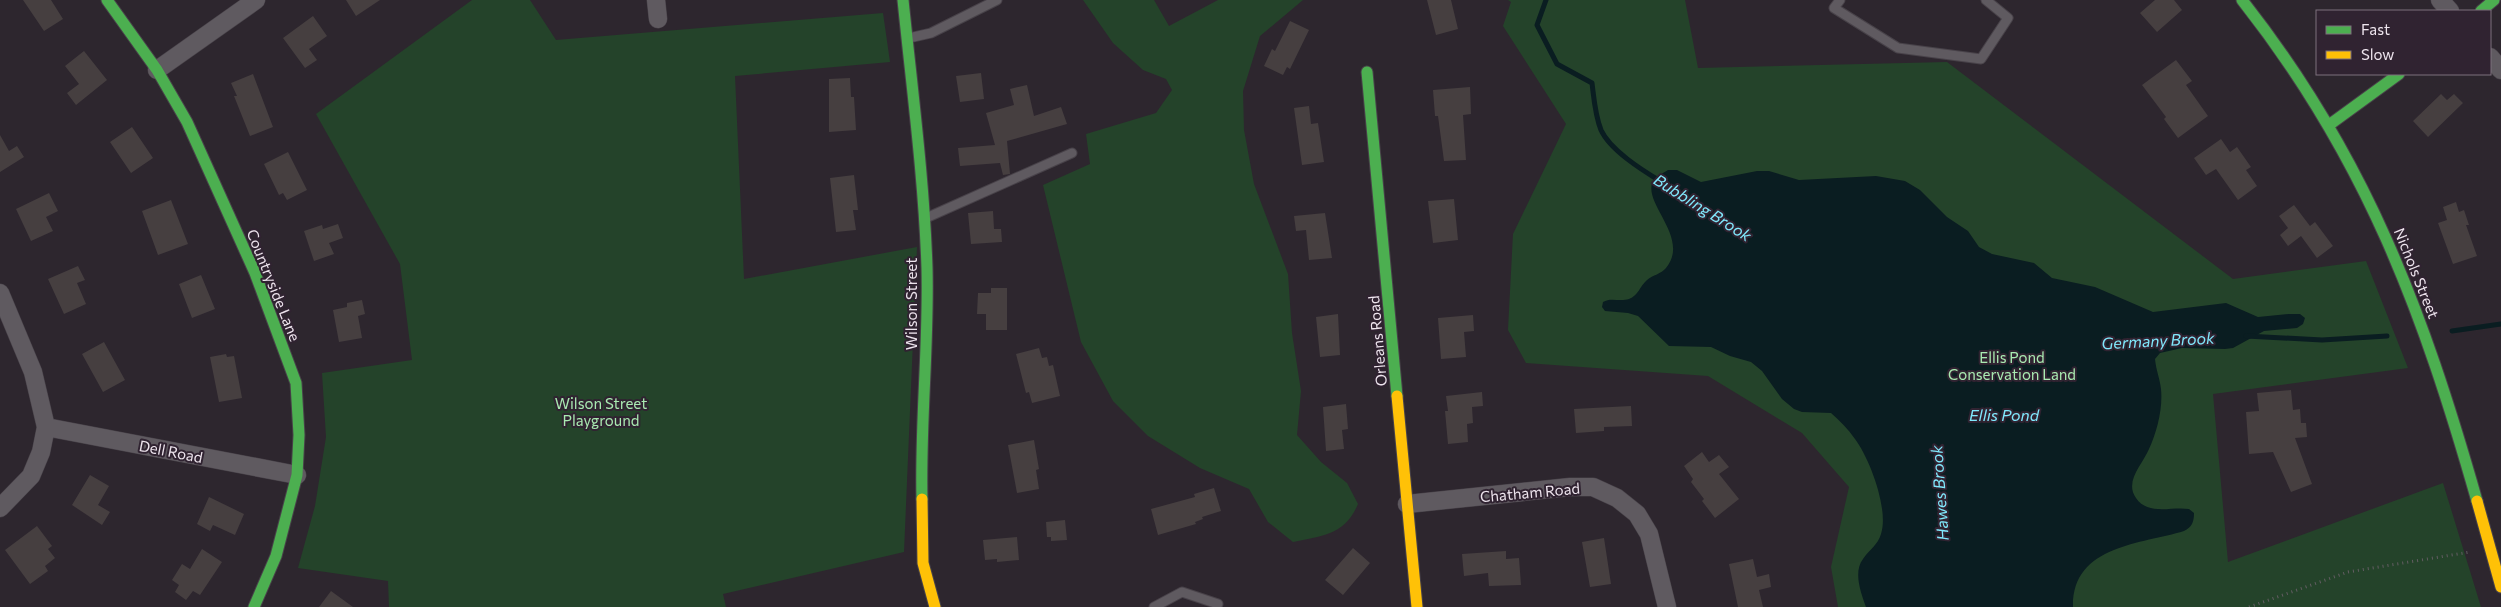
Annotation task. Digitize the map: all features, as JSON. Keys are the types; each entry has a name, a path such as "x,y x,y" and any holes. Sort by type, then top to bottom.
{"street":[{"name":"Countryside Lane","path":"107,0 158,70 187,122 256,273 296,383 299,435 297,475 276,556 254,607"},
{"path":"158,70 256,0"},
{"path":"656,0 658,19"},
{"name":"Wilson Street","path":"903,0 925,219 927,342 921,451 922,554 935,607"},
{"name":"Nichols Street","path":"2242,0 2287,60 2329,125 2368,198 2412,298 2452,416 2501,587"},
{"path":"2440,0 2449,10"},
{"path":"2482,10 2494,0"},
{"path":"2491,58 2501,70"},
{"name":"Orleans Road","path":"1367,72 1417,607"},
{"path":"2329,125 2398,75"},
{"path":"0,294 33,372 46,427 41,452 31,476 0,508"},
{"name":"Dell Road","path":"46,427 297,475"},
{"name":"Chatham Road","path":"1407,504 1570,487 1594,487 1617,498 1637,514 1649,534 1668,607"}],"lane":[{"path":"907,38 931,33 997,0"},
{"path":"1840,0 1834,8 1898,48 1981,58 2008,18 1986,0"},
{"path":"925,219 1072,153"},
{"path":"1154,607 1182,592 1218,604"}],"path":[{"path":"2249,607 2348,572 2490,549"}],"green space":[{"name":"Wilson Street Playground","path":"472,0 530,0 556,40 883,13 890,62 735,76 744,279 917,247 904,552 723,594 726,607 389,607 388,581 298,568 315,506 326,437 322,373 412,360 400,264 316,114"},
{"path":"1083,0 1154,0 1169,26 1218,0 1303,0 1260,36 1243,91 1244,130 1254,184 1288,274 1292,333 1301,391 1297,435 1321,462 1347,483 1358,504 1346,522 1323,536 1293,542 1268,522 1249,489 1200,468 1148,436 1113,401 1081,342 1043,185 1090,164 1086,134 1156,113 1172,90 1166,79 1143,70 1113,43"},
{"name":"Ellis Pond Conservation Land","path":"1508,0 1685,0 1698,68 1947,62 2233,279 2366,261 2408,368 2213,394 2228,562 2443,483 2481,607 1838,607 1831,567 1849,487 1802,433 1708,376 1526,363 1508,330 1513,234 1566,124 1503,26 1511,2"}],"water":[{"name":"Ellis Pond","path":"1668,170 1677,170 1701,182 1757,171 1769,171 1799,180 1876,176 1905,181 1920,190 1947,217 1968,231 1979,247 1992,254 2034,263 2052,278 2095,287 2153,312 2226,303 2258,317 2300,314 2305,318 2303,324 2297,328 2264,331 2233,348 2182,348 2160,353 2155,359 2161,389 2160,412 2152,442 2133,479 2133,492 2141,504 2147,507 2154,509 2189,509 2194,513 2193,522 2184,531 2130,544 2097,559 2084,571 2076,586 2073,607 1866,607 1858,576 1860,564 1880,538 1883,524 1882,512 1877,485 1867,459 1847,428 1831,413 1802,412 1794,409 1782,399 1762,371 1751,362 1730,356 1711,347 1669,346 1638,316 1605,311 1602,307 1603,302 1606,301 1632,298 1647,280 1666,268 1672,256 1673,244 1669,231 1657,208 1651,187 1655,178"}],"building":[{"path":"23,0 51,0 63,19 44,31"},
{"path":"346,0 380,0 356,16"},
{"path":"1427,0 1451,0 1458,29 1436,35"},
{"path":"2155,0 2174,0 2182,10 2157,32 2140,13"},
{"path":"313,16 327,36 309,49 317,60 305,68 283,38"},
{"path":"1290,21 1309,30 1290,69 1287,67 1283,75 1264,66 1272,49 1275,51"},
{"path":"84,51 107,80 76,105 67,93 79,84 65,66"},
{"path":"2176,60 2192,81 2186,85 2208,116 2178,138 2164,119 2166,117 2142,85"},
{"path":"981,73 984,99 960,102 956,76"},
{"path":"253,74 273,127 250,136 234,96 237,96 231,83"},
{"path":"850,78 851,97 854,97 856,130 829,132 829,79"},
{"path":"1027,85 1034,116 1061,107 1067,124 1007,141 1010,174 1003,175 1000,163 960,166 958,148 995,145 986,113 1014,105 1010,89"},
{"path":"1470,87 1471,114 1463,115 1466,160 1444,161 1438,116 1435,116 1433,90"},
{"path":"2441,94 2447,100 2454,94 2463,103 2428,137 2413,121"},
{"path":"1309,106 1311,124 1318,123 1324,162 1302,165 1294,108"},
{"path":"132,127 153,158 131,173 110,142"},
{"path":"0,135 9,151 17,146 24,157 0,172"},
{"path":"2221,139 2230,152 2237,147 2251,167 2246,170 2257,186 2238,200 2216,169 2206,175 2194,158"},
{"path":"288,152 307,190 287,200 283,193 279,195 264,164"},
{"path":"854,175 858,210 853,210 856,230 836,232 830,178"},
{"path":"49,193 58,211 46,217 53,231 31,241 16,209"},
{"path":"1454,199 1458,240 1433,243 1428,201"},
{"path":"171,200 188,244 158,255 142,211"},
{"path":"2456,202 2459,212 2464,210 2469,225 2466,225 2477,256 2453,264 2438,223 2447,220 2443,207"},
{"path":"2294,205 2310,226 2315,222 2333,246 2317,258 2301,236 2288,246 2280,235 2288,228 2279,216"},
{"path":"993,211 994,229 1001,229 1002,242 971,244 968,213"},
{"path":"1325,213 1332,258 1309,260 1306,230 1296,231 1294,216"},
{"path":"338,224 343,238 329,243 334,254 314,261 304,231 322,225 323,229"},
{"path":"78,266 85,280 77,283 86,304 64,314 48,279"},
{"path":"201,275 215,309 192,318 179,284"},
{"path":"991,288 1007,288 1007,330 986,330 986,314 977,314 978,293 991,293"},
{"path":"362,300 365,314 358,316 362,338 339,342 333,310 347,307 347,303"},
{"path":"1338,314 1340,355 1320,357 1316,317"},
{"path":"1473,315 1474,331 1464,332 1466,357 1441,359 1438,318"},
{"path":"104,342 125,380 103,392 82,354"},
{"path":"1039,348 1042,358 1047,357 1049,366 1053,365 1060,396 1032,403 1029,392 1026,393 1016,354"},
{"path":"226,354 227,357 234,356 242,398 219,402 210,357"},
{"path":"2291,390 2293,410 2300,409 2301,423 2306,423 2307,437 2295,438 2312,484 2291,492 2273,452 2249,454 2246,412 2259,411 2257,393"},
{"path":"1482,392 1483,406 1472,407 1473,423 1467,424 1468,442 1448,444 1445,411 1448,411 1446,396"},
{"path":"1346,404 1348,429 1342,430 1344,449 1326,451 1323,407"},
{"path":"1631,406 1632,426 1604,427 1604,431 1576,433 1574,409"},
{"path":"1034,440 1039,469 1036,470 1039,489 1017,493 1008,445"},
{"path":"1702,452 1709,462 1719,455 1729,467 1719,474 1739,499 1715,518 1702,501 1704,499 1691,482 1693,479 1684,466"},
{"path":"90,475 109,486 98,505 110,512 102,525 72,505"},
{"path":"1214,488 1221,511 1202,517 1203,519 1195,522 1196,524 1158,535 1151,509 1195,497 1194,494"},
{"path":"209,497 244,514 235,535 213,525 210,531 197,524"},
{"path":"1065,520 1067,540 1051,541 1051,537 1047,537 1046,522"},
{"path":"37,526 52,546 48,549 55,558 45,566 48,571 30,584 5,550"},
{"path":"1017,537 1019,560 997,562 997,559 985,560 983,540"},
{"path":"1604,538 1611,584 1590,587 1582,542"},
{"path":"1353,548 1370,563 1343,595 1325,580"},
{"path":"202,549 222,562 200,595 193,591 186,600 175,592 179,585 172,580 182,564 190,569"},
{"path":"1506,551 1506,559 1519,558 1521,585 1489,586 1488,573 1464,576 1462,554"},
{"path":"1753,559 1757,577 1769,574 1771,587 1759,590 1763,607 1738,607 1729,564"},
{"path":"331,591 353,607 319,607"}],"waterway":[{"name":"Bubbling Brook","path":"1546,0 1537,25 1557,64 1592,83 1597,119 1605,137 1627,159 1660,181"},
{"name":"Germany Brook","path":"2452,331 2501,324"},
{"name":"Germany Brook","path":"2246,336 2322,340 2387,336"}],"traffic: fast":[{"path":"107,0 157,70 187,122 255,273 296,383 299,435 297,475 276,556 254,607"},
{"path":"903,0 920,167 927,268 922,499"},
{"path":"2242,0 2285,59 2323,118 2357,177 2386,238 2412,300 2435,365 2477,501"},
{"path":"2482,10 2494,0"},
{"path":"1367,72 1397,396"},
{"path":"2329,125 2398,75"}],"traffic: slow":[{"path":"1397,396 1417,607"},
{"path":"922,499 923,563 935,607"},
{"path":"2477,501 2501,587"}],"water label":[{"name":"Hawes Brook","path":"1939,493"}]}
